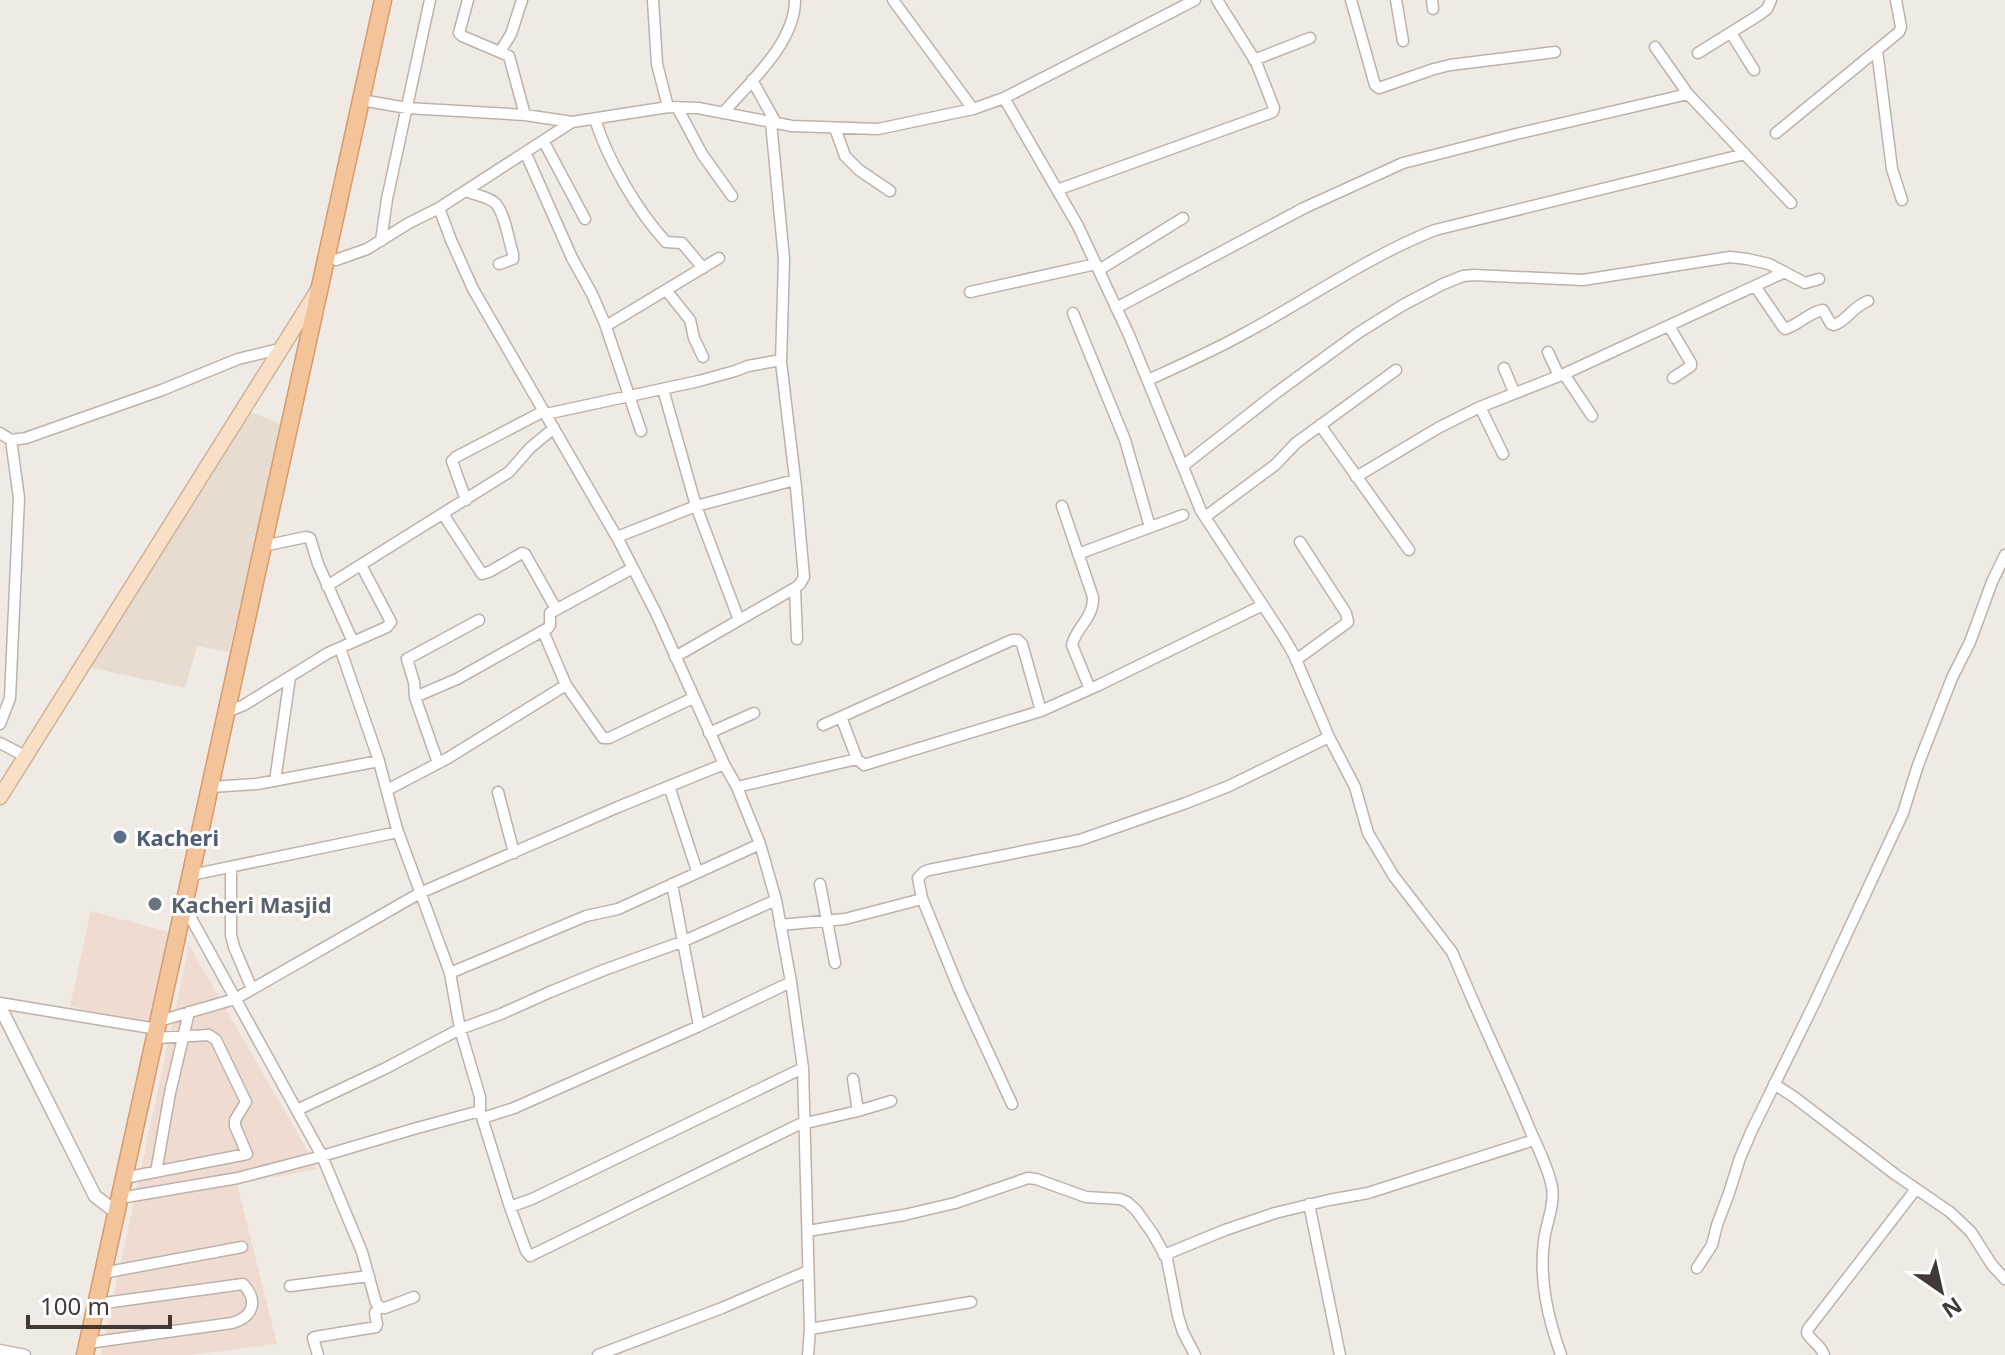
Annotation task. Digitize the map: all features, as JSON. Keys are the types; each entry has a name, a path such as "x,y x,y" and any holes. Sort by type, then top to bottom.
{"main road":[{"path":"87,1349 383,0"},
{"path":"0,797 320,286"}],"street":[{"path":"381,241 387,199 430,0"},
{"path":"468,0 459,33 509,56 525,115"},
{"path":"500,52 511,34 522,0"},
{"path":"653,0 657,64 672,107 732,196"},
{"path":"723,113 786,36 795,11 795,0"},
{"path":"893,0 973,109"},
{"path":"361,100 407,108 525,115 572,122 672,107 698,108 792,126 878,129 973,109 1004,98 1195,0"},
{"path":"1057,190 1271,114 1274,108 1254,60 1217,0"},
{"path":"1351,0 1375,85 1379,88 1450,65 1555,52"},
{"path":"1396,0 1403,41"},
{"path":"1698,53 1767,9 1771,0"},
{"path":"1776,133 1899,32 1901,27 1896,0"},
{"path":"1731,33 1754,70"},
{"path":"1254,60 1310,38"},
{"path":"1655,47 1688,94 1791,203"},
{"path":"1877,50 1892,169 1902,200"},
{"path":"675,657 795,588 804,577 781,360 784,259 773,123 752,80"},
{"path":"1116,308 1304,208 1403,163 1688,94"},
{"path":"1004,98 1078,226 1148,380 1205,517 1296,660 1329,737 1355,787 1363,821 1378,852 1452,952 1552,1187 1553,1203 1542,1265 1550,1323 1561,1355"},
{"path":"595,119 638,205 666,242 682,243 703,268"},
{"path":"327,255 336,260 367,249 439,208 572,122"},
{"path":"835,128 845,156 859,170 890,191"},
{"path":"544,142 585,219"},
{"path":"526,154 606,326 641,431"},
{"path":"1148,380 1206,354 1396,246 1435,230 1745,154"},
{"path":"466,191 496,204 501,213 513,259 499,264"},
{"path":"439,208 473,289 617,537 656,613 709,733 737,787 760,844 776,900 803,1068 810,1329 808,1355"},
{"path":"970,292 1097,267 1183,218"},
{"path":"1183,466 1358,333 1403,305 1463,276 1583,280 1730,257 1769,264 1805,283 1819,279"},
{"path":"606,326 719,258"},
{"path":"1356,477 1480,407 1562,375 1785,272"},
{"path":"1755,286 1785,329 1817,310 1823,310 1831,324 1840,323 1858,304 1868,301"},
{"path":"666,290 690,320 703,357"},
{"path":"1073,313 1125,440 1150,527"},
{"path":"1669,326 1691,363 1673,378"},
{"path":"0,433 11,440 26,438 162,390 238,359 279,349"},
{"path":"1548,352 1592,416"},
{"path":"466,500 452,461 545,412 663,389 781,360"},
{"path":"1504,368 1514,392"},
{"path":"1205,517 1275,465 1296,443 1396,370"},
{"path":"663,389 696,506 739,620"},
{"path":"1480,407 1503,454"},
{"path":"1320,425 1409,550"},
{"path":"327,586 509,472 530,448 554,428"},
{"path":"0,724 10,698 19,498 11,440"},
{"path":"617,537 696,506 795,480"},
{"path":"1062,506 1093,597 1093,606 1086,621 1072,640 1090,689"},
{"path":"443,514 482,574 525,554 556,609"},
{"path":"1078,554 1183,515"},
{"path":"263,546 310,538 327,586 353,642"},
{"path":"1296,660 1348,622 1346,613 1300,542"},
{"path":"1697,1268 1712,1245 1740,1158 1903,813 1952,678 2005,555"},
{"path":"227,712 340,648 387,627 391,622 361,565"},
{"path":"415,697 457,679 543,631 550,625 550,613 633,568"},
{"path":"795,588 797,639"},
{"path":"841,717 857,759 864,765 1041,711 1263,605"},
{"path":"438,763 415,697 407,659 479,620"},
{"path":"543,631 566,685 603,738 609,738 693,698"},
{"path":"823,725 1012,640 1022,644 1041,711"},
{"path":"340,648 379,761 398,832 450,973 460,1029 480,1097 482,1115 510,1207 530,1256 806,1122 891,1101"},
{"path":"275,781 290,677"},
{"path":"387,790 438,763 566,685"},
{"path":"709,733 754,713"},
{"path":"1012,1104 959,989 922,898 918,878 924,872 1093,836 1229,786 1329,737"},
{"path":"0,743 25,756"},
{"path":"737,787 857,759"},
{"path":"210,787 257,784 379,761"},
{"path":"157,1029 189,1012 235,999 420,893 724,764"},
{"path":"669,786 697,871"},
{"path":"498,792 514,853"},
{"path":"191,875 398,832"},
{"path":"450,973 586,916 618,909 760,844"},
{"path":"231,867 231,935 252,989"},
{"path":"672,884 699,1026"},
{"path":"820,884 835,963"},
{"path":"186,895 192,920 322,1156 362,1252 376,1303 385,1308 414,1297"},
{"path":"780,925 845,919 922,898"},
{"path":"297,1110 460,1029 684,941 776,900"},
{"path":"0,1005 95,1196 118,1205 238,1178 417,1128 514,1108 791,982"},
{"path":"0,1005 157,1029 184,1036 209,1035 216,1040 246,1102 235,1120 235,1126 247,1154 124,1178"},
{"path":"156,1172 189,1012"},
{"path":"510,1207 803,1068"},
{"path":"853,1079 858,1111"},
{"path":"1774,1084 1950,1212 1976,1239 2005,1279"},
{"path":"1164,1255 1225,1230 1309,1204 1368,1193 1534,1140"},
{"path":"808,1231 955,1203 1028,1178 1086,1197 1120,1199 1143,1218 1167,1259 1178,1316 1195,1355"},
{"path":"1824,1355 1807,1333 1808,1329 1916,1189"},
{"path":"1309,1204 1340,1355"},
{"path":"103,1273 242,1247"},
{"path":"1992,1265 2005,1258"},
{"path":"598,1355 722,1308 808,1271"},
{"path":"290,1286 369,1276"},
{"path":"87,1349 232,1323 247,1316 252,1304 250,1291 243,1284 97,1304"},
{"path":"810,1329 971,1302"},
{"path":"318,1355 313,1338 376,1327 375,1313 380,1307"},
{"path":"0,1350 25,1355"}],"shaded area":[{"path":"246,410 282,425 229,652 197,646 185,688 88,667"},
{"path":"91,911 172,933 151,1025 70,1006"},
{"path":"189,945 318,1169 237,1184 277,1344 189,1355 101,1355"}],"place":[{"name":"Kacheri","path":"120,837"},
{"name":"Kacheri Masjid","path":"155,904"}]}
